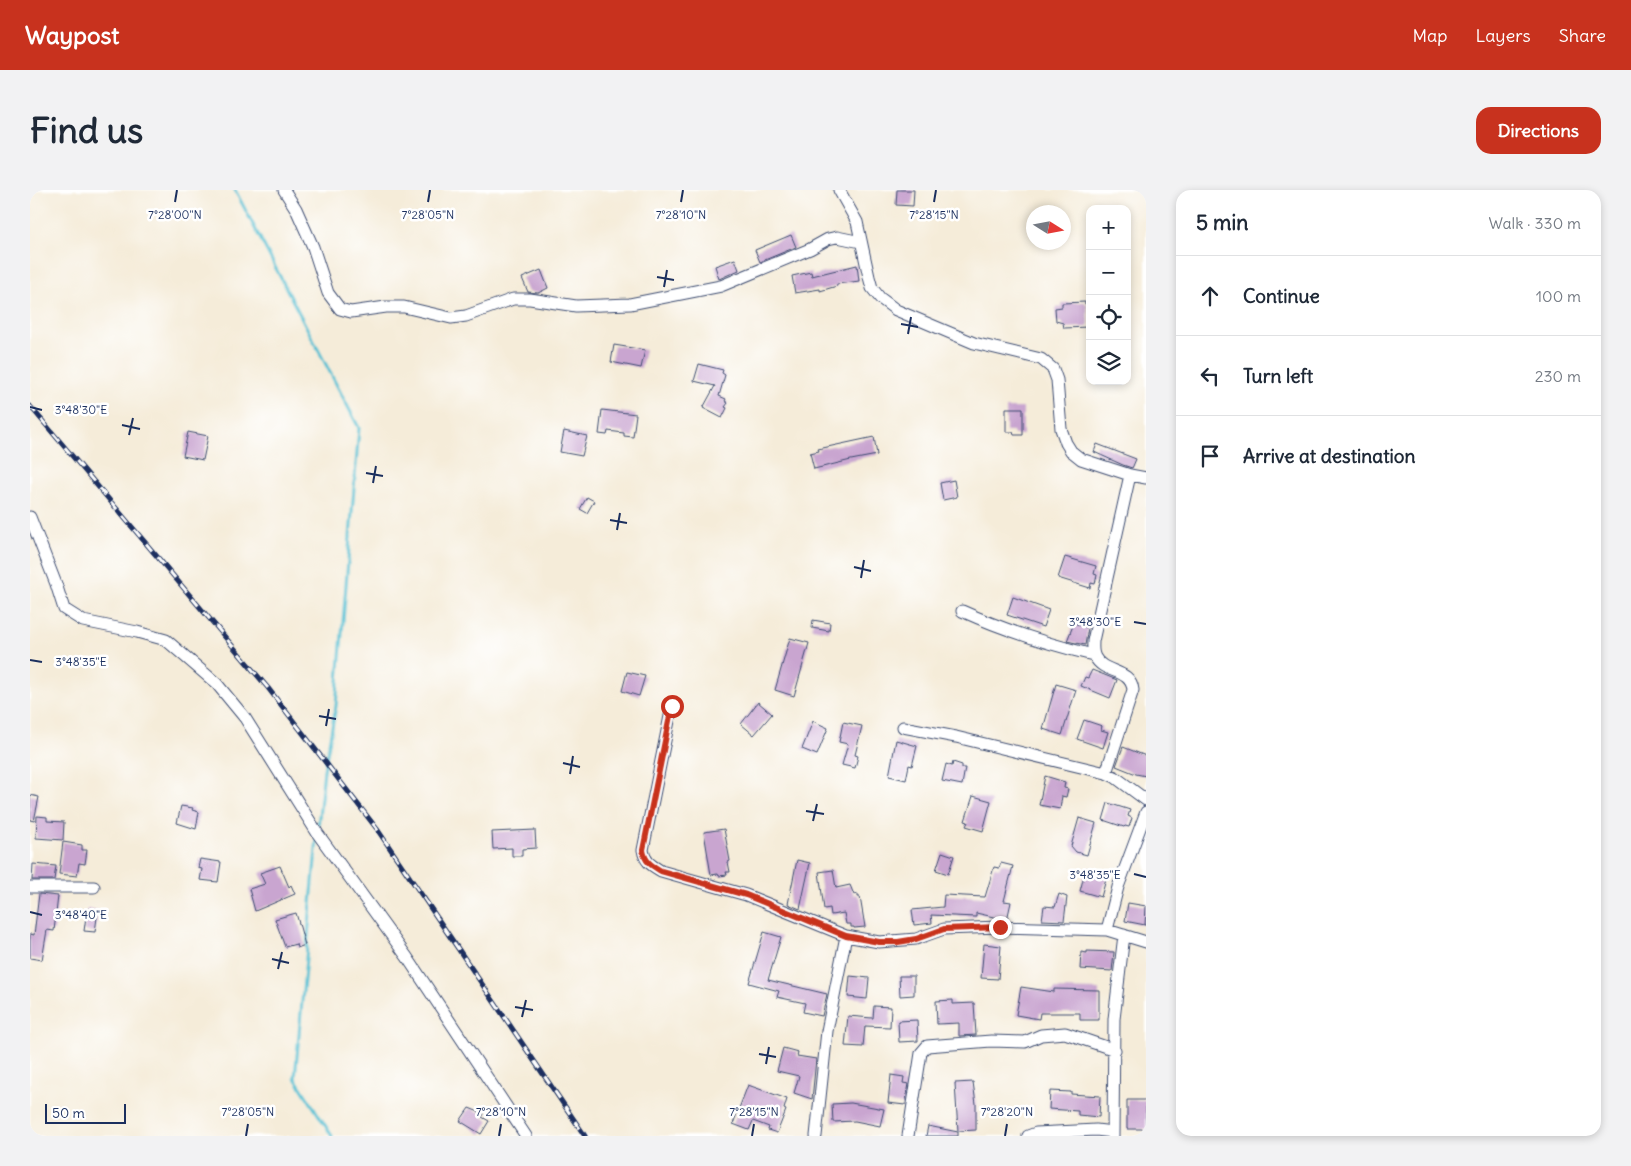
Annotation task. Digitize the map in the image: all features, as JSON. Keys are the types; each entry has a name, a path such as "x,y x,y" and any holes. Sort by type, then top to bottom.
{"street":[{"path":"284,190 296,209 313,247 328,293 340,309 351,312 386,306 404,307 451,318 466,316 513,299 530,299 576,306 630,304 721,286 837,236 861,242"},
{"path":"839,190 857,222 870,282 880,298 896,310 974,343 1041,359 1053,369 1057,380 1061,429 1071,451 1081,459 1130,475 1146,478"},
{"path":"1106,773 1132,690 1132,683 1127,677 1100,665 1093,655 1093,641 1130,475"},
{"path":"30,517 64,609 83,621 166,640 217,684 245,718 318,834 406,957 526,1136"},
{"path":"962,611 988,623 1055,646 1093,655"},
{"path":"672,706 643,850 645,859 650,865 661,871 746,895 846,936 879,942 916,939 944,929 1000,927 1107,930 1146,942"},
{"path":"903,727 956,737 1106,773 1115,777 1146,800"},
{"path":"1107,930 1118,887 1146,812"},
{"path":"30,887 94,888"},
{"path":"1028,1136 1036,1133 1096,1130 1113,1134 1114,1019 1124,935"},
{"path":"816,1136 827,1031 846,936"},
{"path":"908,1136 921,1053 927,1046 991,1041 1025,1042 1041,1036 1065,1033 1115,1050"}],"building":[{"path":"897,190 914,190 913,206 896,205"},
{"path":"791,235 796,247 760,262 755,250"},
{"path":"735,259 739,270 719,279 715,266"},
{"path":"857,265 859,281 837,284 837,286 820,291 820,289 795,293 792,276 811,272 812,276"},
{"path":"541,270 548,288 538,293 528,292 522,278"},
{"path":"1085,302 1086,327 1064,328 1063,323 1056,321 1055,308 1062,307 1062,303"},
{"path":"614,345 645,350 641,368 611,362"},
{"path":"699,364 723,370 722,373 725,375 719,396 726,399 725,401 728,403 722,418 703,408 715,386 694,381"},
{"path":"1006,408 1023,408 1023,435 1014,435 1013,432 1006,432"},
{"path":"602,410 636,414 633,437 624,436 624,433 608,431 607,435 599,434"},
{"path":"564,431 587,436 582,456 560,452"},
{"path":"188,432 208,436 203,460 183,456"},
{"path":"874,437 877,455 814,469 810,453 819,451 818,449"},
{"path":"1097,444 1136,459 1132,468 1094,452"},
{"path":"954,480 957,497 943,500 940,483"},
{"path":"587,497 594,501 587,513 580,509"},
{"path":"1065,557 1096,566 1094,574 1097,575 1095,584 1091,583 1090,588 1058,578"},
{"path":"1013,597 1049,610 1043,627 1007,615"},
{"path":"813,620 830,623 829,631 812,628"},
{"path":"1074,623 1088,628 1085,645 1067,641"},
{"path":"790,638 809,643 794,696 775,690"},
{"path":"1092,670 1117,680 1110,698 1081,686 1085,677 1088,678"},
{"path":"627,672 645,676 639,696 622,691"},
{"path":"1056,684 1076,690 1062,735 1043,729"},
{"path":"758,702 772,714 754,735 741,724"},
{"path":"1084,720 1102,726 1101,730 1108,732 1103,748 1077,739"},
{"path":"813,721 828,728 817,755 802,749"},
{"path":"843,722 862,726 855,755 858,756 855,768 842,765 848,744 839,742"},
{"path":"896,740 917,746 912,766 909,765 906,780 889,776"},
{"path":"1123,747 1146,756 1146,776 1116,766"},
{"path":"953,762 965,768 962,785 942,781 946,764 952,766"},
{"path":"1045,776 1065,782 1064,788 1068,789 1066,797 1062,796 1060,809 1039,805"},
{"path":"30,795 39,797 34,821 30,820"},
{"path":"973,796 991,801 983,831 966,826 968,822 965,821"},
{"path":"1108,803 1130,810 1128,816 1132,818 1129,827 1103,820"},
{"path":"181,806 193,808 192,810 199,812 196,829 177,823"},
{"path":"37,816 47,817 47,821 64,822 63,840 36,838"},
{"path":"1079,818 1096,823 1087,855 1076,852 1071,846"},
{"path":"724,829 730,861 728,862 730,872 726,872 727,875 711,875 704,832"},
{"path":"535,830 536,848 522,849 522,856 512,856 512,848 493,849 492,832"},
{"path":"63,842 82,845 82,850 87,850 85,864 79,863 77,876 59,874"},
{"path":"942,852 954,856 948,874 936,870"},
{"path":"200,859 221,862 218,882 200,880 202,869 198,868"},
{"path":"797,860 810,863 800,909 788,904"},
{"path":"1001,863 1013,866 1004,901 1011,902 1007,920 976,913 976,917 931,915 932,923 914,925 912,910 943,907 944,895 985,897 994,867 999,868"},
{"path":"33,864 56,866 54,880 32,880"},
{"path":"280,866 289,887 291,885 295,894 255,911 249,889 265,884 260,873"},
{"path":"1086,868 1105,872 1104,875 1107,876 1101,897 1080,891"},
{"path":"833,870 836,888 850,885 854,895 858,894 858,897 860,897 865,927 851,927 851,924 846,924 844,913 831,915 830,908 824,909 819,872"},
{"path":"39,894 58,896 54,931 47,930 42,960 30,958 30,934 34,935"},
{"path":"1059,894 1067,897 1064,921 1042,920 1044,906 1055,907"},
{"path":"1128,903 1146,906 1145,925 1125,921"},
{"path":"87,909 98,910 95,932 84,931"},
{"path":"296,913 305,945 297,948 296,944 285,947 275,919"},
{"path":"764,932 781,937 768,980 827,994 822,1016 803,1012 805,1003 777,997 779,991 749,983"},
{"path":"984,944 1001,946 998,979 981,978"},
{"path":"1087,951 1114,952 1112,971 1080,969 1081,952 1087,953"},
{"path":"850,976 869,978 867,999 848,997"},
{"path":"899,976 914,976 914,995 900,996"},
{"path":"1021,987 1054,992 1054,989 1099,990 1099,1020 1080,1020 1080,1013 1040,1013 1039,1019 1016,1015"},
{"path":"953,1000 953,1004 974,1003 976,1035 959,1036 959,1023 937,1024 936,1001"},
{"path":"874,1006 891,1007 890,1027 865,1026 863,1047 845,1046 848,1016 873,1018"},
{"path":"917,1020 918,1041 899,1042 898,1021"},
{"path":"783,1048 798,1052 797,1056 816,1059 812,1099 794,1093 799,1076 777,1071"},
{"path":"891,1075 904,1077 903,1083 909,1084 905,1105 888,1103"},
{"path":"973,1082 976,1104 976,1130 958,1131 955,1083"},
{"path":"748,1085 787,1099 784,1109 786,1110 777,1133 768,1130 769,1127 753,1121 749,1130 733,1124"},
{"path":"1050,1091 1100,1096 1099,1117 1078,1115 1078,1111 1049,1109"},
{"path":"1127,1100 1146,1100 1146,1129 1127,1129"},
{"path":"851,1103 884,1109 880,1126 855,1121 833,1122 832,1104"},
{"path":"469,1108 484,1114 482,1117 489,1121 481,1134 460,1121"},
{"path":"928,1126 958,1132 958,1136 926,1136"}],"waterway":[{"path":"235,190 359,428 336,706 324,770 318,827"},
{"path":"317,838 295,1078 332,1136"}],"railway":[{"path":"30,406 268,688 377,829 585,1136"}],"route":[{"path":"672,706 643,850 645,859 650,865 661,871 746,895 846,936 863,940 898,942 916,939 944,929 1000,927"}]}
